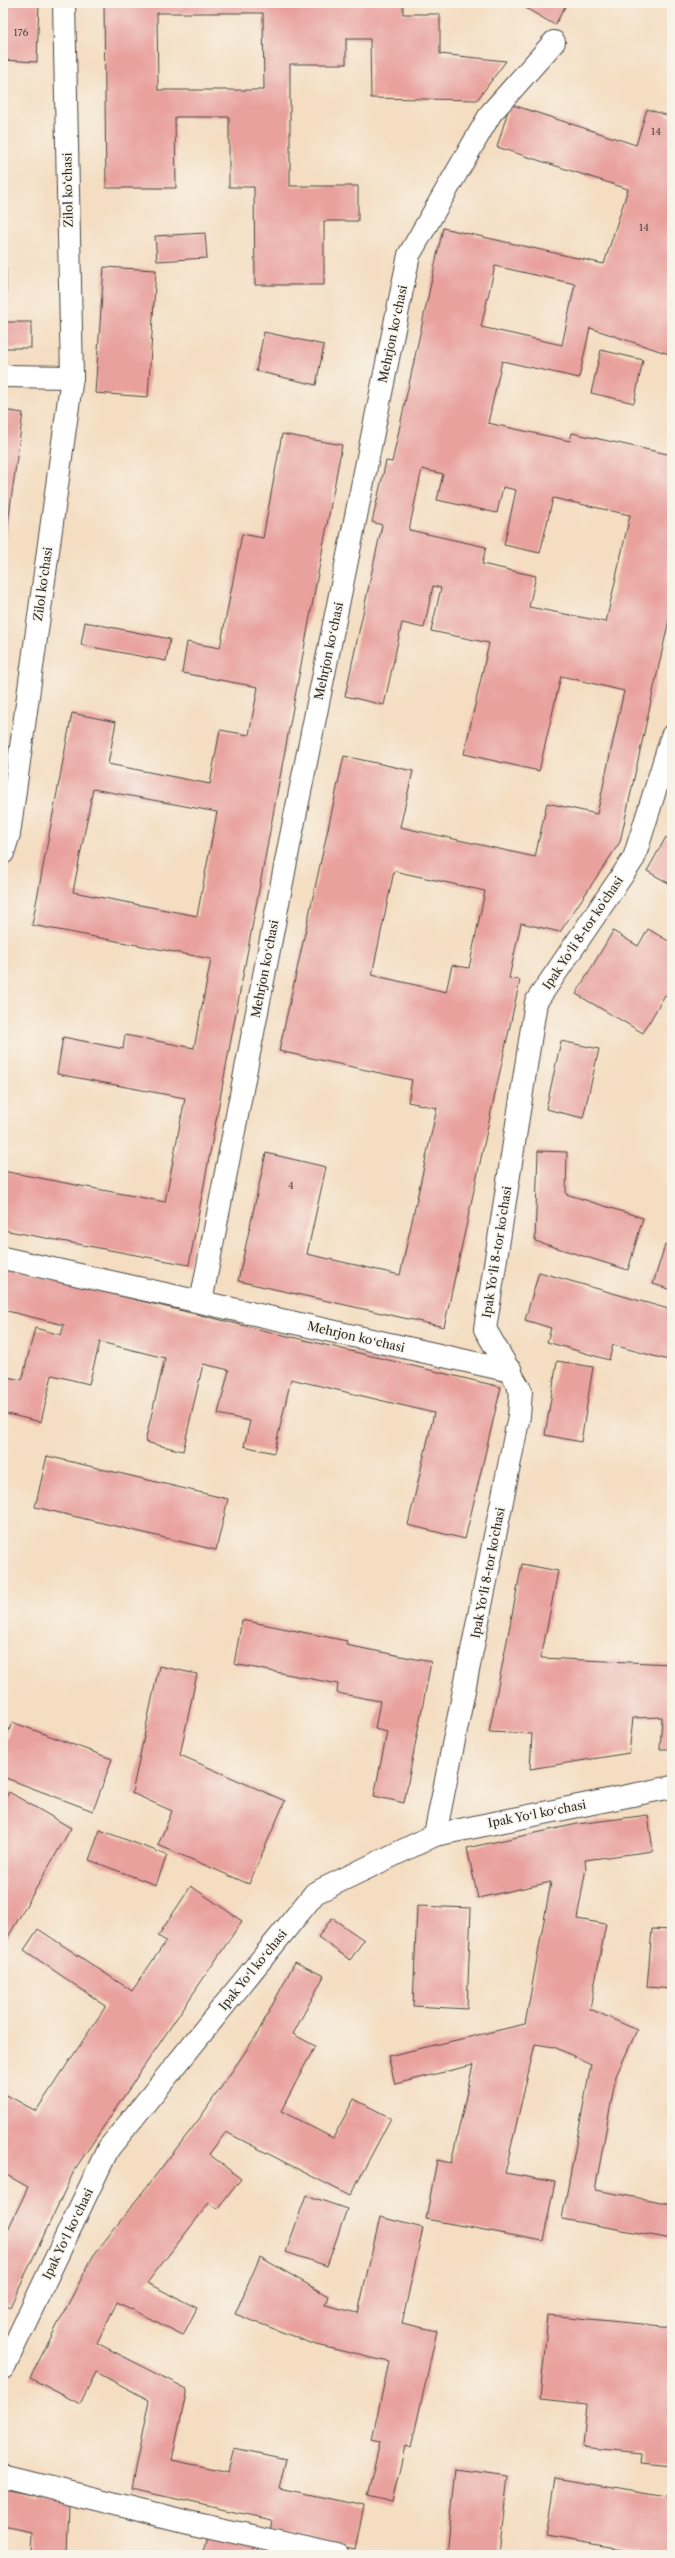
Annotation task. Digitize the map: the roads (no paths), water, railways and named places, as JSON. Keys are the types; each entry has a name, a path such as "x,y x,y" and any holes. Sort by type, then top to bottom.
{"street":[{"name":"Zilol ko‘chasi","path":"3,853 9,834 9,790 72,378 64,3"},
{"name":"Mehrjon koʻchasi","path":"201,1302 289,846 409,255 491,113 554,42"},
{"path":"3,376 72,378"},
{"name":"Ipak Yoʻli 8-tor koʼchasi","path":"435,1835 519,1416 521,1391 484,1329 536,1002 634,858 672,736"},
{"name":"Mehrjon koʻchasi","path":"3,1258 511,1372"},
{"name":"Ipak Yoʻl koʻchasi","path":"3,2369 108,2149 315,1893 435,1835 672,1787"},
{"path":"3,2476 188,2522 338,2555"}]}
